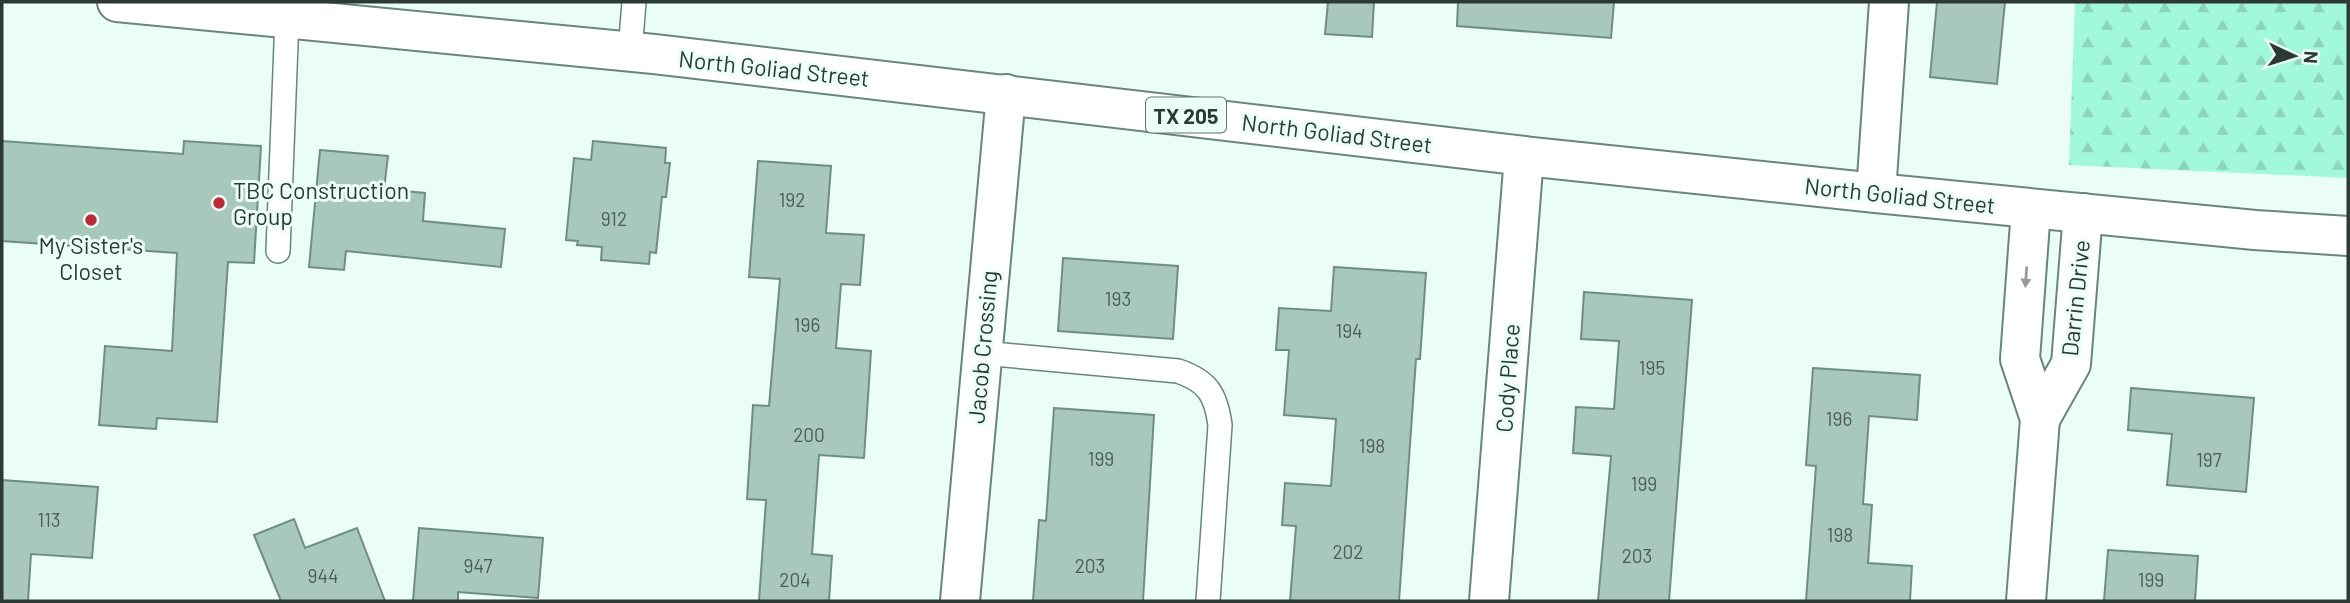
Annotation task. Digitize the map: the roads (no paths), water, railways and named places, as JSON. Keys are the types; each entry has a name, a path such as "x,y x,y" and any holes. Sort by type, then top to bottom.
{"main road":[{"name":"North Goliad Street","path":"117,2 630,52 1006,93 1524,156 1876,193 2255,230 2348,236"},
{"path":"1876,193 1889,2"},
{"name":"Jacob Crossing","path":"960,601 1006,93"},
{"name":"Cody Place","path":"1489,601 1524,156"},
{"name":"Darrin Drive","path":"2025,601 2040,419 2020,359 2031,209"},
{"name":"Darrin Drive","path":"2040,419 2071,363 2083,213"}],"lane":[{"path":"630,52 634,2"},
{"path":"278,251 287,18"},
{"path":"982,353 1178,371 1194,376 1209,389 1217,405 1220,425 1208,601"}],"place":[{"name":"TBC Construction Group","path":"219,203"},
{"name":"My Sister's Closet","path":"91,220"}]}
